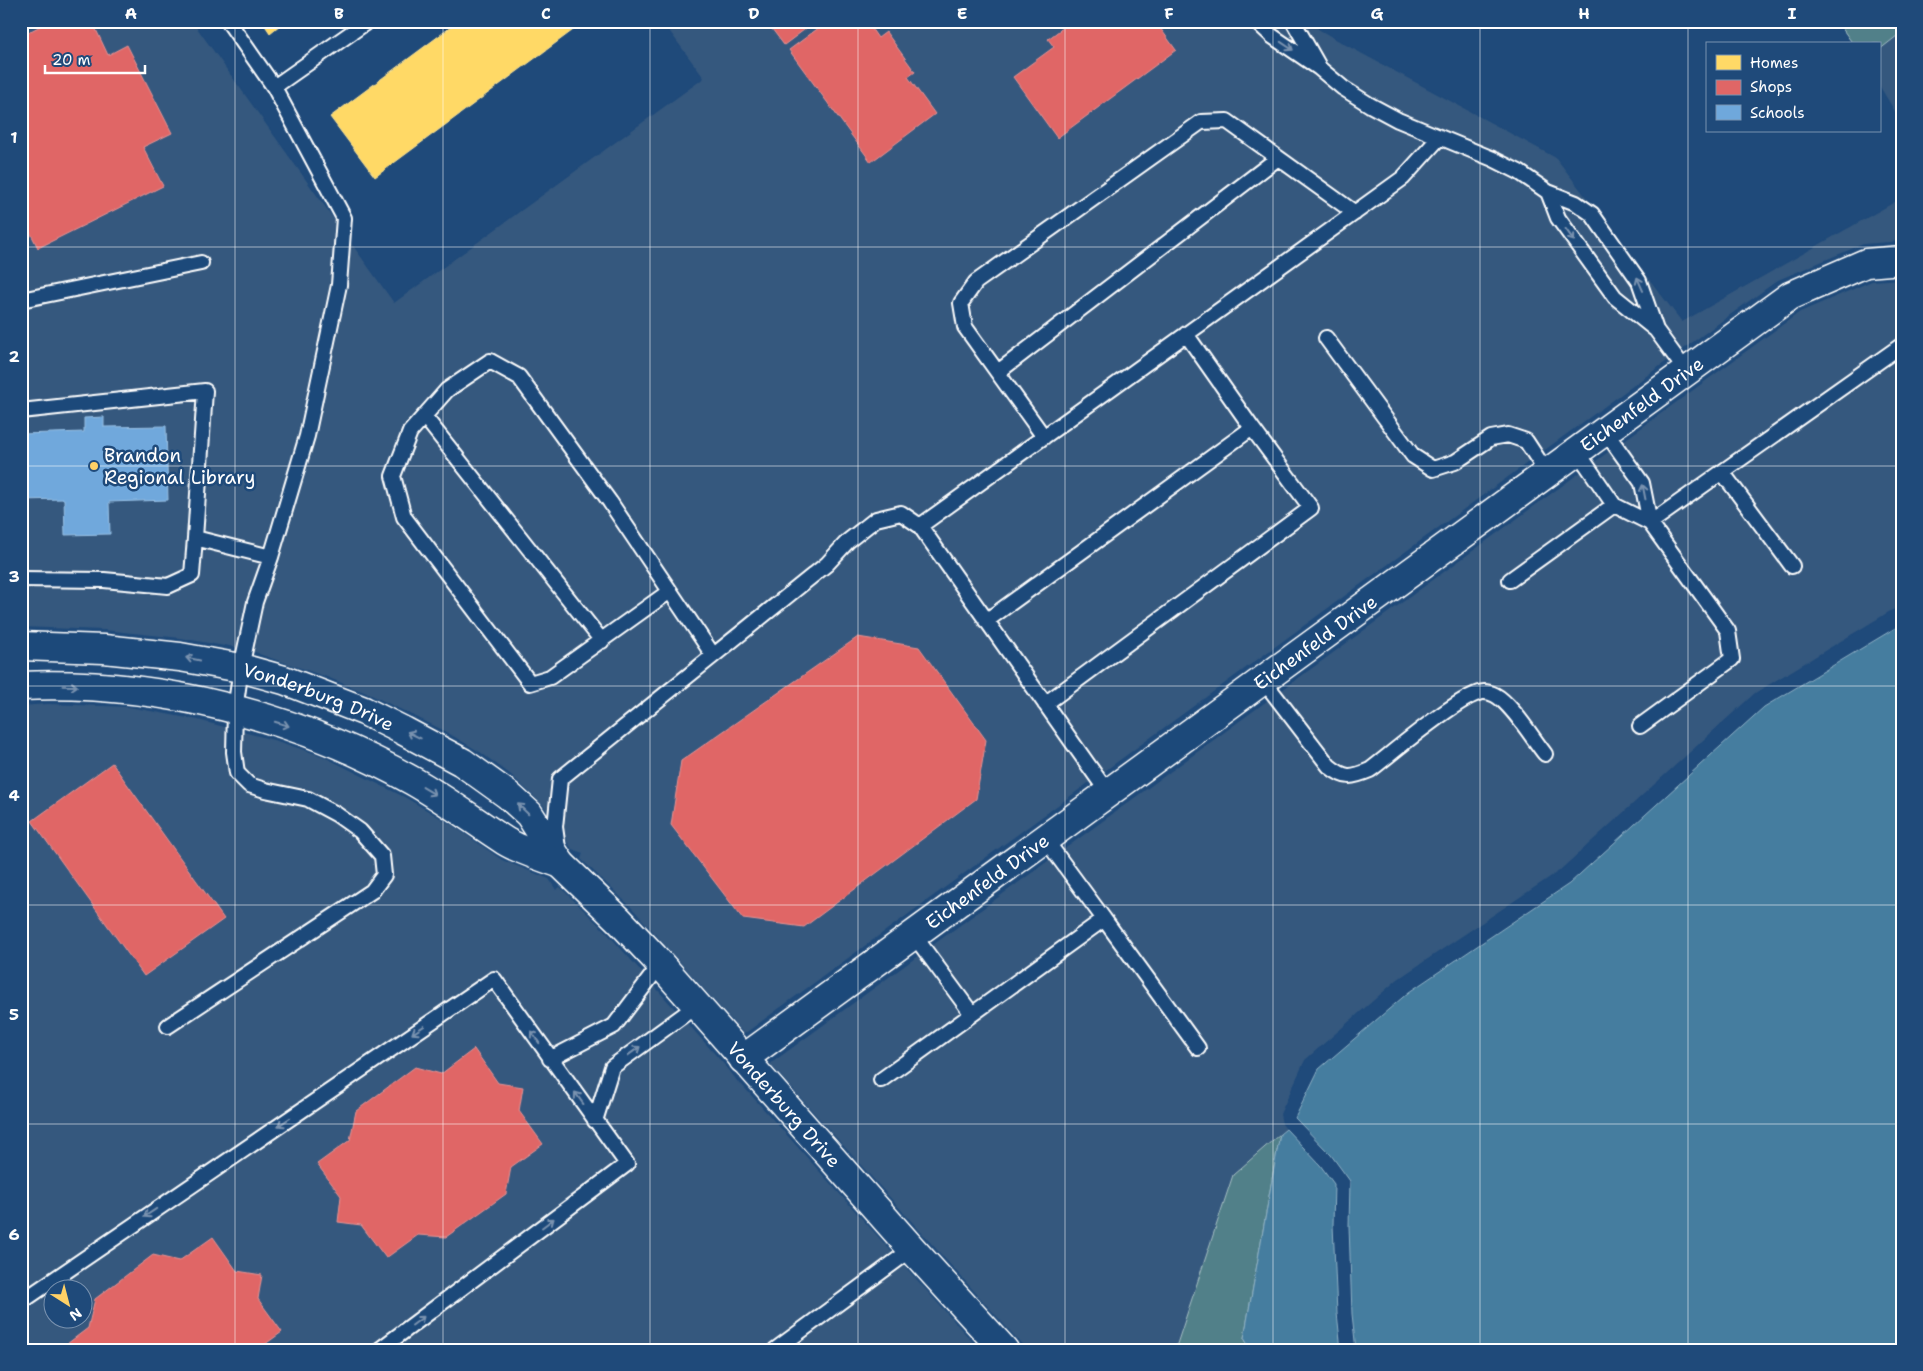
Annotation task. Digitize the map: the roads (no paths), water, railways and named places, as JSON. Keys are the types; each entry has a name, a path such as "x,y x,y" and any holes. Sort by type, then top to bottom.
{"street":[{"name":"Eichenfeld Drive","path":"743,1059 1790,296 1866,262 1902,260"},
{"name":"Vonderburg Drive","path":"21,646 63,646 123,651 180,657 240,668 284,680 364,711 436,746 462,762 508,795 529,814 561,864 619,920 1004,1350"},
{"name":"Vonderburg Drive","path":"21,686 128,688 235,710 326,738 412,781 460,810 506,842 561,864"}],"lane":[{"path":"168,1026 372,891 384,875 382,856 360,831 336,814 308,799 249,785 236,773 234,752 235,710 240,668 255,602 271,557 307,436 339,285 344,218 274,87 228,21"},
{"path":"274,87 368,21"},
{"path":"1256,21 1272,36 1319,68 1343,88 1370,105 1398,120 1493,159 1519,172 1548,192 1576,202 1592,214 1639,281 1656,330"},
{"path":"1293,21 1319,68"},
{"path":"1044,437 965,327 961,304 976,282 1201,122 1226,121 1355,213"},
{"path":"920,526 1403,178 1439,138"},
{"path":"998,372 1278,158"},
{"path":"1548,192 1558,218 1615,297 1656,330 1686,371"},
{"path":"21,300 201,263"},
{"path":"1045,704 1311,508 1186,334"},
{"path":"1326,338 1413,456 1433,469 1455,462 1491,438 1508,435 1526,442 1547,473"},
{"path":"1650,522 1902,346"},
{"path":"670,591 550,678 530,683 404,517 393,476 410,432 447,390 490,361 519,376 610,502 670,591 713,655"},
{"path":"21,411 205,391 192,575 168,586 104,580 21,579"},
{"path":"424,416 602,641"},
{"path":"986,621 1252,428"},
{"path":"1604,431 1642,483 1650,522 1728,631 1732,659 1640,726"},
{"path":"1577,451 1614,505 1650,522"},
{"path":"1722,472 1792,566"},
{"path":"1510,580 1614,505"},
{"path":"561,864 555,826 560,779 827,564 848,541 876,519 901,513 920,526 1108,793"},
{"path":"195,538 271,557"},
{"path":"1263,680 1329,766 1341,776 1355,777 1370,770 1452,707 1470,696 1484,692 1495,695 1506,703 1544,754"},
{"path":"1045,839 1198,1048"},
{"path":"881,1080 1104,920"},
{"path":"914,934 972,1014"},
{"path":"550,1059 614,1026 660,965"},
{"path":"21,1302 494,979 626,1164 379,1350"},
{"path":"595,1121 612,1067 696,1006"},
{"path":"775,1350 912,1249"}],"place":[{"name":"Brandon Regional Library","path":"94,466"}]}
